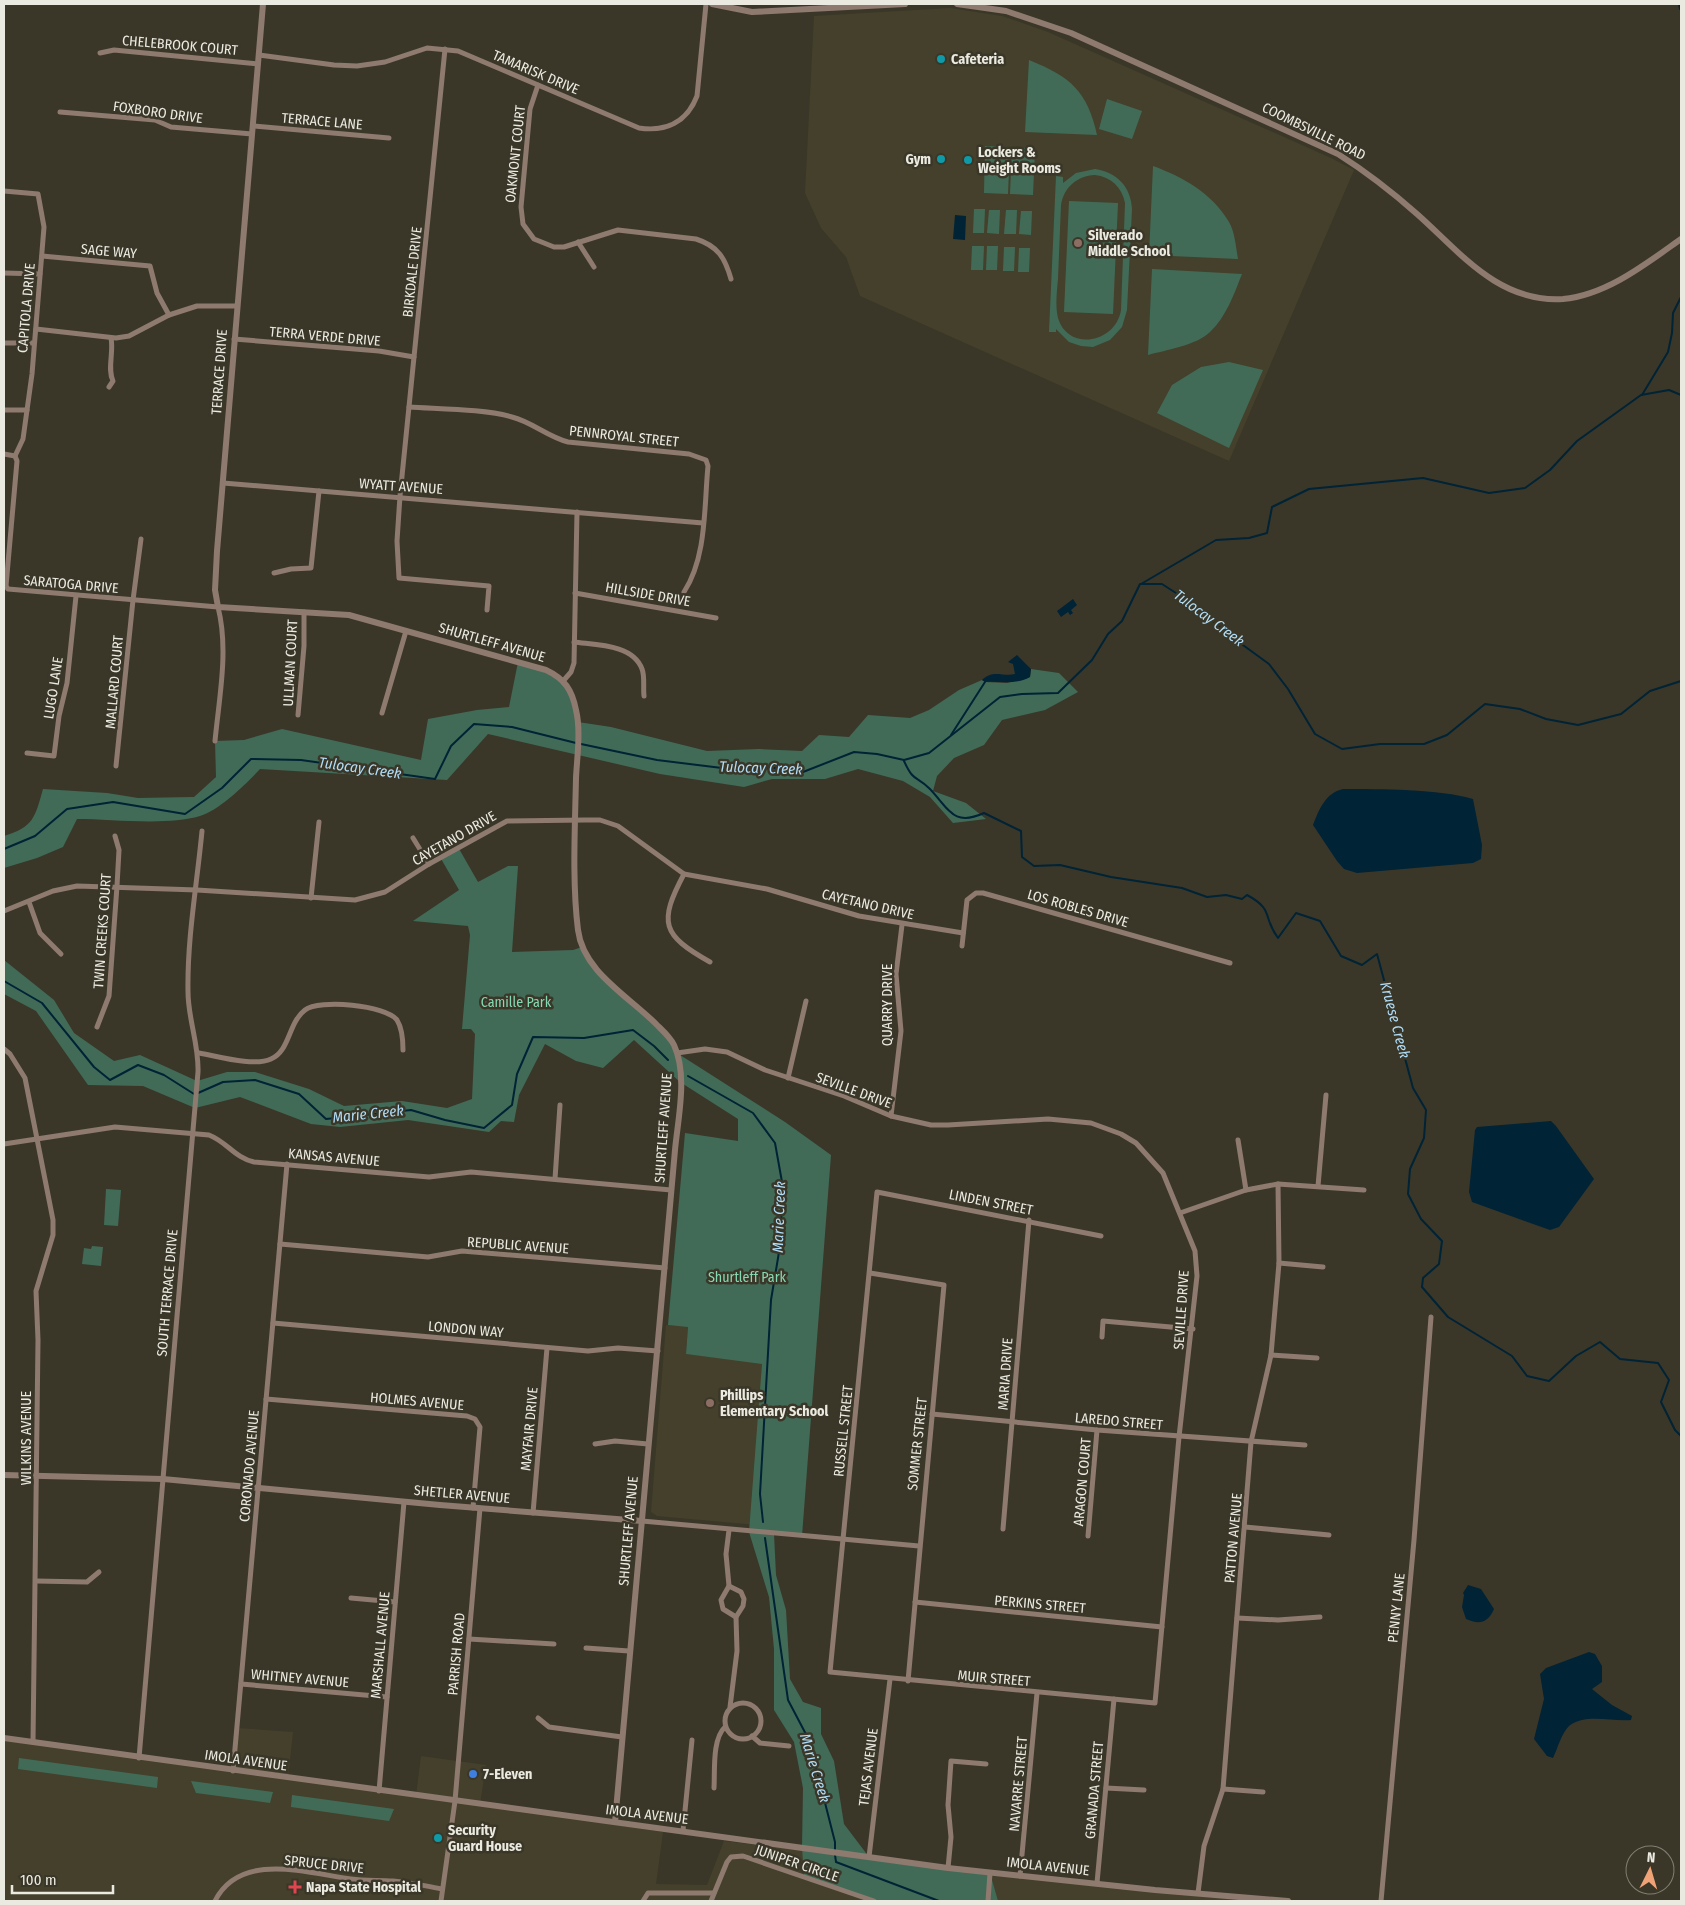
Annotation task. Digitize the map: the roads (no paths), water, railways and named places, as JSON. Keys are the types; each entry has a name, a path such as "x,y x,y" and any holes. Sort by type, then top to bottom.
{"street":[{"name":"TERRACE DRIVE","path":"215,741 222,661 221,621 214,590 263,4"},
{"name":"TAMARISK DRIVE","path":"259,55 334,65 357,66 385,62 427,48 458,51 639,128 651,129 673,125 690,112 697,96 706,4"},
{"path":"712,4 752,12 823,5 905,4"},
{"name":"COOMBSVILLE ROAD","path":"957,4 1006,11 1048,24 1195,88 1338,154 1367,171 1389,189 1480,273 1500,286 1526,295 1563,298 1602,288 1643,266 1681,239"},
{"name":"BIRKDALE DRIVE","path":"445,49 408,407 397,541 400,578 489,586 487,610"},
{"name":"CHELEBROOK COURT","path":"100,53 114,50 258,64"},
{"name":"OAKMONT COURT","path":"538,85 530,109 521,207 523,224 534,239 543,244 564,247 618,230 696,239 708,243 720,252 727,263 731,279"},
{"name":"FOXBORO DRIVE","path":"60,112 155,120 171,127 252,134"},
{"name":"TERRACE LANE","path":"253,126 389,138"},
{"name":"CAPITOLA DRIVE","path":"4,191 38,194 44,227 27,410 23,439 15,456"},
{"path":"578,242 594,267"},
{"name":"SAGE WAY","path":"42,256 150,266 157,293 169,315"},
{"path":"4,273 40,274"},
{"path":"36,329 111,338 129,336 169,315 197,306 237,306"},
{"path":"109,387 113,381 110,375 113,348 111,338"},
{"name":"TERRA VERDE DRIVE","path":"234,339 379,351 414,357"},
{"path":"4,343 34,344"},
{"name":"PENNROYAL STREET","path":"408,407 506,415 522,420 553,437 568,442 700,456 706,460 708,466 703,523 696,564 690,583 684,592"},
{"path":"4,410 27,410"},
{"path":"4,454 15,456"},
{"name":"SARATOGA DRIVE","path":"15,456 17,461 6,586 8,589 218,607"},
{"name":"WYATT AVENUE","path":"223,484 400,496 703,523"},
{"path":"274,574 292,569 311,568 319,491"},
{"path":"564,680 571,672 574,663 577,512"},
{"path":"4,528 11,528"},
{"name":"MALLARD COURT","path":"116,766 132,600 142,539"},
{"path":"4,595 8,589"},
{"name":"HILLSIDE DRIVE","path":"575,593 716,618"},
{"name":"LUGO LANE","path":"27,753 54,756 59,716 67,683 76,596"},
{"name":"SHURTLEFF AVENUE","path":"218,607 349,615 546,670 564,680 572,698 577,722 575,820 578,932 582,947 604,978 630,999 673,1043 677,1053 680,1087 615,1822"},
{"name":"ULLMAN COURT","path":"298,715 304,646 304,612"},
{"path":"382,713 406,631"},
{"path":"574,642 610,646 628,653 642,669 644,696"},
{"name":"CAYETANO DRIVE","path":"4,911 53,892 77,886 197,890 341,900 366,898 385,892 429,864 507,821 600,820 618,826 684,874 767,888 845,913 902,925 963,933"},
{"path":"311,898 319,822"},
{"name":"SOUTH TERRACE DRIVE","path":"139,1758 198,1072 199,1053 189,1013 188,973 202,831"},
{"name":"TWIN CREEKS COURT","path":"97,1027 109,996 119,850 115,836"},
{"path":"413,838 429,864"},
{"path":"684,874 667,910 668,926 675,938 684,946 710,962"},
{"name":"LOS ROBLES DRIVE","path":"962,946 967,900 976,893 983,893 1230,963"},
{"path":"29,902 40,933 60,954"},
{"name":"QUARRY DRIVE","path":"890,1116 901,1031 896,974 902,925"},
{"path":"788,1078 806,1002"},
{"path":"199,1053 247,1061 263,1062 272,1059 282,1051 293,1024 305,1010 320,1005 387,1012 397,1020 403,1050"},
{"name":"WILKINS AVENUE","path":"4,1049 10,1054 25,1078 36,1139 50,1198 54,1235 36,1292 38,1340 33,1742"},
{"name":"SEVILLE DRIVE","path":"677,1053 705,1049 727,1052 788,1078 844,1096 890,1116 931,1124 948,1126 1048,1119 1091,1123 1121,1134 1136,1143 1163,1173 1194,1251 1197,1276 1193,1329 1179,1437 1155,1702"},
{"path":"1318,1186 1326,1095"},
{"path":"555,1179 560,1105"},
{"name":"KANSAS AVENUE","path":"4,1144 115,1126 193,1133 220,1139 244,1160 428,1177 472,1172 671,1190"},
{"path":"1238,1140 1246,1190"},
{"name":"CORONADO AVENUE","path":"233,1771 287,1164"},
{"path":"1180,1212 1246,1190 1278,1184 1364,1190"},
{"name":"PATTON AVENUE","path":"1198,1893 1204,1846 1222,1790 1251,1442 1271,1355 1279,1263 1278,1184"},
{"name":"LINDEN STREET","path":"877,1192 1029,1220 1101,1236"},
{"name":"RUSSELL STREET","path":"830,1672 877,1192"},
{"name":"MARIA DRIVE","path":"1003,1529 1029,1220"},
{"name":"REPUBLIC AVENUE","path":"280,1244 428,1257 462,1251 664,1268"},
{"path":"1279,1263 1323,1267"},
{"name":"SOMMER STREET","path":"870,1273 944,1285 908,1681"},
{"name":"PENNY LANE","path":"1381,1901 1414,1540 1431,1317"},
{"path":"1102,1337 1103,1321 1193,1329"},
{"name":"LONDON WAY","path":"273,1323 588,1351 618,1348 658,1351"},
{"name":"MAYFAIR DRIVE","path":"533,1513 547,1348"},
{"path":"1271,1355 1316,1358"},
{"name":"HOLMES AVENUE","path":"266,1399 467,1416 475,1419 480,1427 473,1508"},
{"name":"LAREDO STREET","path":"932,1414 1179,1437 1305,1445"},
{"name":"ARAGON COURT","path":"1088,1536 1097,1430"},
{"path":"595,1444 616,1441 648,1444"},
{"name":"SHETLER AVENUE","path":"4,1475 163,1479 404,1502 919,1546"},
{"name":"MARSHALL AVENUE","path":"379,1791 404,1502"},
{"name":"PARRISH ROAD","path":"441,1901 455,1801 480,1508"},
{"path":"1245,1526 1328,1535"},
{"path":"729,1530 726,1554 729,1586 721,1600 723,1609 736,1617"},
{"path":"36,1582 87,1582 99,1572"},
{"path":"729,1586 741,1592 744,1599 740,1614 736,1617 737,1651 732,1698 725,1718 726,1727 735,1737 747,1738 757,1732 761,1721 757,1710 753,1706 741,1703 730,1707"},
{"path":"351,1598 395,1602"},
{"name":"PERKINS STREET","path":"915,1602 1162,1627"},
{"path":"1237,1618 1278,1620 1320,1617"},
{"path":"469,1639 554,1644"},
{"path":"586,1648 629,1652"},
{"name":"MUIR STREET","path":"830,1672 1037,1693 1155,1702"},
{"name":"TEJAS AVENUE","path":"870,1857 890,1679"},
{"name":"WHITNEY AVENUE","path":"241,1684 387,1697"},
{"name":"NAVARRE STREET","path":"1020,1876 1037,1693"},
{"name":"GRANADA STREET","path":"1097,1884 1114,1699"},
{"path":"538,1718 548,1727 622,1737"},
{"path":"714,1788 720,1732 726,1727"},
{"path":"752,1736 760,1743 789,1746"},
{"name":"IMOLA AVENUE","path":"4,1738 948,1868 1097,1884 1288,1901"},
{"path":"683,1831 692,1740"},
{"path":"948,1868 951,1837 948,1804 951,1760 986,1764"},
{"path":"1106,1788 1144,1790"},
{"path":"1222,1790 1263,1792"},
{"name":"JUNIPER CIRCLE","path":"711,1901 731,1857 743,1856 874,1901"},
{"name":"SPRUCE DRIVE","path":"215,1901 226,1884 254,1871 273,1870 353,1880 404,1882 442,1889"},
{"path":"988,1901 990,1873"},
{"path":"642,1901 648,1894 713,1893"}],"water":[{"path":"955,215 966,216 965,240 953,239"},
{"path":"1073,599 1077,605 1071,610 1073,613 1070,615 1068,612 1061,617 1057,611"},
{"path":"1017,655 1031,669 1030,677 1014,682 985,682 982,680 994,674 1015,674 1013,664 1008,662"},
{"path":"1343,789 1427,791 1473,799 1482,845 1481,859 1473,863 1357,873 1344,869 1313,825 1320,808 1327,798"},
{"path":"1551,1121 1594,1179 1559,1227 1550,1230 1472,1202 1469,1192 1475,1130 1477,1127"},
{"path":"1468,1585 1481,1589 1494,1609 1492,1614 1483,1622 1466,1619 1462,1607 1463,1593"},
{"path":"1589,1652 1595,1654 1602,1666 1602,1682 1592,1689 1612,1705 1632,1716 1631,1720 1591,1719 1575,1722 1564,1733 1553,1758 1547,1756 1534,1739 1544,1699 1540,1674 1546,1668"}],"waterway":[{"path":"1679,4 1680,9"},
{"path":"1642,395 1668,352 1672,333 1673,313 1681,297"},
{"path":"1141,584 1216,540 1249,538 1267,533 1272,507 1309,489 1423,478 1489,493 1525,488 1550,470 1577,441 1641,395 1669,390 1681,395"},
{"name":"Tulocay Creek","path":"581,744 657,760 730,769 776,768 803,772 854,752 877,754 904,760 929,753 1000,697 1058,693 1092,660 1108,634 1122,621 1140,584 1162,584 1196,606 1225,632 1269,664 1288,689 1315,734 1342,749 1380,744 1424,744 1447,735 1485,704 1520,709 1546,719 1578,725 1621,714 1650,691 1681,681"},
{"path":"951,735 985,682"},
{"name":"Tulocay Creek","path":"4,849 35,836 67,809 113,802 185,814 222,788 251,759 301,760 435,779 451,746 474,724 512,727 576,743"},
{"name":"Kruese Creek","path":"904,761 913,776 930,789 952,814 965,818 984,813 1021,831 1022,857 1034,866 1060,865 1111,877 1182,888 1207,897 1226,895 1242,899 1247,895 1256,900 1265,910 1270,925 1278,938 1296,913 1320,921 1341,956 1362,965 1377,954 1413,1088 1426,1110 1424,1138 1410,1169 1408,1194 1421,1219 1442,1241 1439,1264 1423,1278 1422,1287 1448,1317 1512,1356 1527,1376 1549,1381 1576,1356 1600,1342 1620,1359 1658,1363 1669,1380 1661,1402 1675,1430 1681,1436"},
{"name":"Marie Creek","path":"4,981 42,1003 94,1067 110,1080 138,1065 164,1075 194,1094"},
{"name":"Marie Creek","path":"198,1093 223,1082 255,1080 299,1094 326,1119 411,1110 445,1120 484,1128 512,1105 517,1074 533,1037 584,1038 633,1030 654,1046 668,1060"},
{"name":"Marie Creek","path":"688,1076 753,1113 775,1143 782,1182 781,1240 771,1300 760,1494 763,1522"},
{"name":"Marie Creek","path":"765,1538 788,1700 809,1740 835,1842 835,1850"},
{"name":"Marie Creek","path":"835,1855 836,1862 939,1901"}],"place":[{"name":"Cafeteria","path":"941,59"},
{"name":"Gym","path":"941,159"},
{"name":"Lockers & Weight Rooms","path":"968,160"},
{"name":"Silverado Middle School","path":"1078,243"},
{"name":"Phillips Elementary School","path":"710,1403"},
{"name":"7-Eleven","path":"473,1774"},
{"name":"Security Guard House","path":"438,1838"},
{"name":"Napa State Hospital","path":"295,1887"}],"park label":[{"name":"Camille Park","path":"516,1002"},
{"name":"Shurtleff Park","path":"747,1277"}]}
